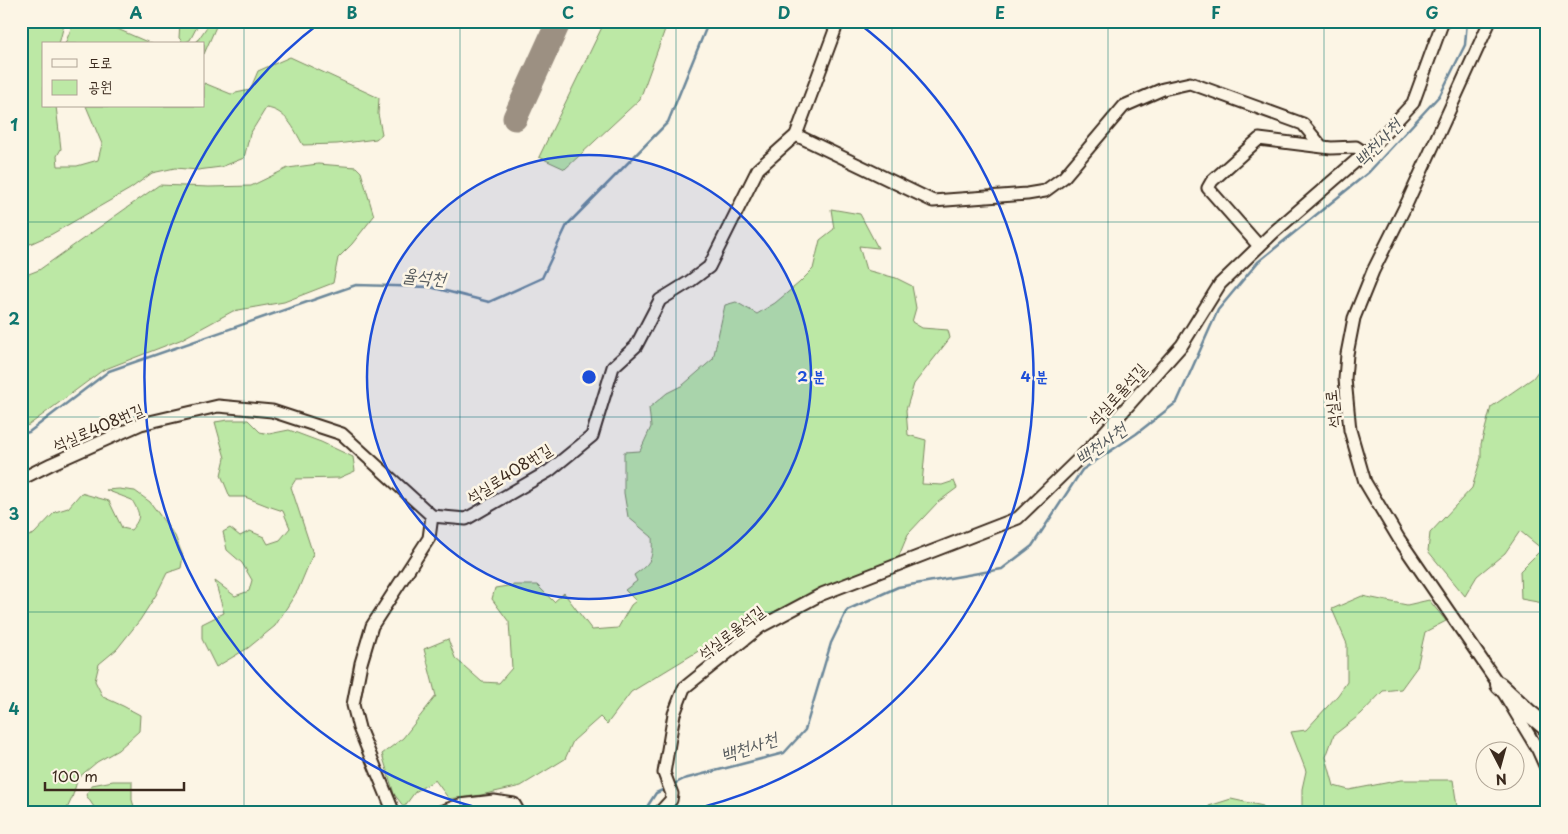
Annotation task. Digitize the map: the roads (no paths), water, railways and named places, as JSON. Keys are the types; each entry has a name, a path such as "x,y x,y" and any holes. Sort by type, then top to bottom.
{"highway":[{"path":"1499,685 1547,728"}],"street":[{"name":"석실로408번길","path":"21,479 141,424 218,406 272,411 342,434 432,516 466,519 549,471 592,436 613,367 636,346 660,300 709,267 758,168 796,135 835,30 834,21"},
{"name":"석실로율석길","path":"659,813 671,800 672,794 664,773 674,714 684,688 760,628 822,594 1018,518 1094,444 1182,345 1220,284 1274,232 1365,153 1413,103 1443,21"},
{"path":"1482,38 1484,21"},
{"name":"석실로","path":"1490,21 1407,203 1373,271 1354,318 1347,354 1345,379 1350,430 1365,482 1400,539 1499,685 1538,750 1547,770"},
{"path":"796,135 933,201 1044,191 1064,177 1124,106 1163,89 1190,84 1303,124 1321,146"},
{"path":"1259,246 1208,188 1212,181 1259,139 1331,148 1356,147 1365,153"},
{"path":"394,813 359,728 353,705 361,662 372,626 429,538 432,516"},
{"path":"437,813 460,806 494,801 514,804 519,813"}],"waterway":[{"name":"율석천","path":"21,434 29,432 109,371 356,285 430,287 489,302 542,278 567,225 668,122 709,21"},
{"name":"백천사천","path":"672,785 684,779 784,753 805,730 831,643 847,610 898,587 1002,569 1032,546 1082,470 1136,434 1177,402 1218,310 1258,262 1369,172 1440,95 1465,45 1467,21"},
{"name":"백천사천","path":"643,813 656,793 667,788"}]}
